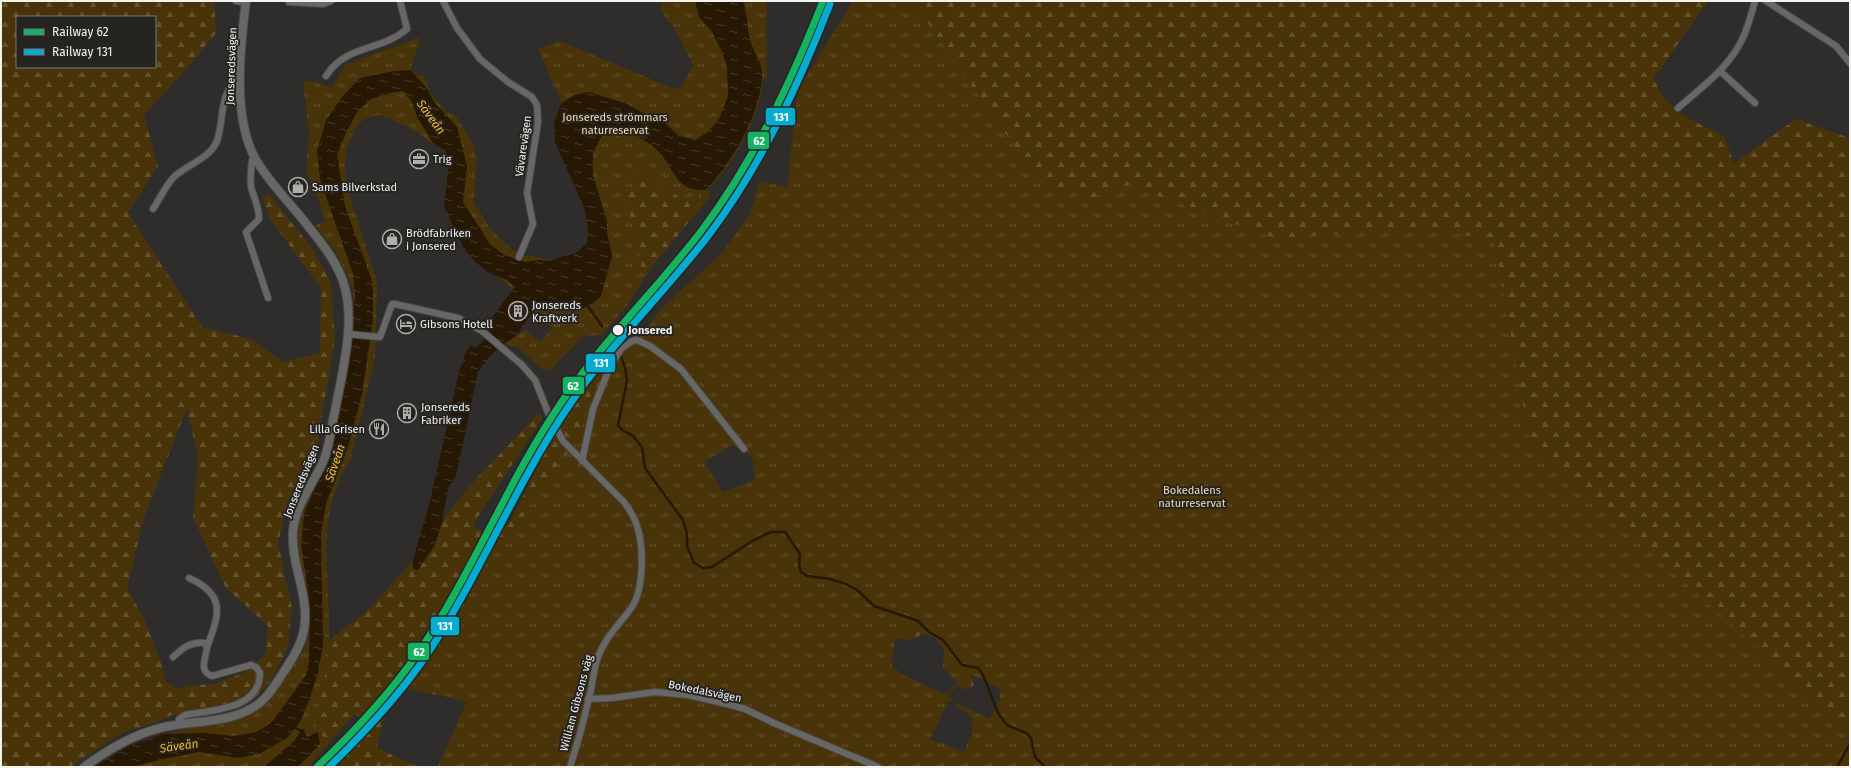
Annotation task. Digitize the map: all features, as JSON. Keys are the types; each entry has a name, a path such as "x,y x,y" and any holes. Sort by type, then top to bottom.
{"street":[{"path":"236,1 245,2"},
{"path":"289,2 323,4 331,1"},
{"path":"326,76 332,66 344,56 397,38 407,29 400,1"},
{"name":"Vävarevägen","path":"443,1 457,28 480,59 508,82 532,96 537,105 538,122 527,193 533,224 519,257"},
{"path":"1678,108 1720,71 1732,58 1745,34 1755,1"},
{"path":"1766,1 1836,46 1850,63"},
{"name":"Jonseredsvägen","path":"84,767 119,743 144,733 179,724 230,716 250,709 264,699 290,664 301,644 305,617 304,602 294,552 293,531 298,510 324,460 345,357 348,335 346,289 336,264 266,175 255,159 247,139 240,112 240,82 245,2"},
{"path":"1720,71 1755,103"},
{"path":"153,210 175,177 208,154 213,148 222,127 225,99 228,89 235,83 240,82"},
{"path":"255,159 252,160 250,174 252,188 259,209 259,219 246,232 268,298"},
{"name":"William Gibsons väg","path":"348,335 380,337 392,304 458,318 482,331 528,370 540,390 549,415 563,441 624,502 637,525 641,558 640,585 637,597 632,607 607,637 598,658 570,767"},
{"path":"582,461 593,409 610,367 621,349 632,341 637,340 650,346 681,369 744,449"},
{"path":"179,724 179,719 184,715 235,706 249,698 259,681 260,673 256,667 251,665 212,676 207,675 204,671 203,664 207,647 218,616 217,607 208,590 201,583 189,578"},
{"path":"173,657 186,646 197,642 205,643 207,647"},
{"name":"Bokedalsvägen","path":"588,699 612,698 655,692 688,695 727,704 745,709 776,724 878,767"}],"green space":[{"path":"1,1 214,1 216,33 188,67 144,115 158,166 128,213 202,327 251,339 283,362 320,353 321,288 270,219 262,197 269,194 311,247 331,282 335,338 316,452 287,504 278,543 292,608 288,647 269,683 255,698 239,709 213,713 172,715 157,722 122,733 70,767 1,767","holes":["187,408 198,457 193,518 226,588 268,626 266,653 246,672 215,684 192,685 178,689 165,681 162,665 145,621 127,587 144,518"]},
{"name":"Jonsereds strömmars naturreservat","path":"662,1 767,1 767,78 763,78 757,108 743,141 734,157 714,183 703,193 699,193 700,205 696,207 640,172 624,200 640,241 641,269 650,269 626,307 602,335 583,336 550,370 541,369 519,348 503,343 525,330 541,342 552,328 531,311 523,295 497,277 470,252 450,156 440,146 429,142 419,133 389,118 378,115 364,119 355,128 346,151 345,171 348,191 377,282 375,359 350,461 339,481 332,502 328,522 326,564 329,642 316,726 329,744 301,767 97,767 115,754 146,740 198,726 234,720 257,708 272,692 304,650 309,636 310,607 300,561 297,531 300,517 331,456 355,321 353,292 348,276 337,254 315,225 325,222 319,200 307,172 309,135 303,81 312,81 332,88 345,65 421,37 410,71 424,77 432,95 446,111 457,117 472,143 476,157 474,203 491,229 505,244 523,256 533,256 554,262 578,257 596,237 563,106 538,49 560,41 672,88 681,88 693,65 674,27 667,20 661,9"},
{"name":"Bokedalens naturreservat","path":"853,1 909,1 921,13 994,118 1044,185 1093,198 1128,185 1275,238 1423,228 1494,240 1530,443 1850,731 1850,767 438,767 466,703 394,678 449,612 486,539 503,547 552,471 564,456 575,450 577,434 597,392 661,309 721,254 749,216 760,181 787,187 798,90","holes":["732,445 752,456 755,480 723,492 704,462","919,618 944,644 943,668 958,683 944,694 901,674 891,664 895,640","972,675 999,688 1000,698 990,719 953,702 948,694","949,700 973,718 971,736 964,752 930,739"]},
{"name":"Bokedalens naturreservat","path":"854,1 1708,1 1654,78 1659,90 1673,107 1692,120 1724,136 1734,163 1796,119 1847,137 1850,141 1850,767 1255,767 1181,672 1127,646 1074,601 1022,572 980,616 981,636 996,666 1002,674 1022,682 1034,715 1044,756 1053,767 980,767 978,747 985,732 997,741 1001,735 1009,702 1004,688 974,661 969,668 974,685 962,690 950,668 947,653 936,638 924,634 908,640 887,637 867,628 801,604 752,549 727,572 730,589 750,612 829,683 888,727 912,735 946,750 948,767 901,767 868,752 862,763 866,767 560,767 578,713 595,710 606,704 673,701 682,676 669,666 642,670 628,668 622,641 608,630 596,648 587,657 568,653 557,699 525,705 471,702 404,688 394,690 385,709 377,747 414,767 332,767 360,740 370,725 354,714 308,767 298,767 320,744 318,733 306,737 302,729 294,741 283,752 264,767 132,767 199,752 238,758 259,754 287,738 300,722 308,703 318,673 323,645 365,613 413,560 413,568 418,570 435,545 442,522 458,500 540,412 542,419 477,518 474,528 494,534 510,522 544,454 570,412 596,376 625,351 643,345 647,348 668,324 680,327 690,337 690,348 709,348 711,334 709,322 702,314 688,311 683,304 681,296 696,280 790,210 813,124","holes":["674,360 685,360 696,366 711,371 748,374 765,384 782,419 875,516 939,535 988,553 977,571 939,585 910,582 802,551 784,526 757,523 722,540 716,545 703,563 681,531 681,496 675,457 671,400 678,383 676,372 670,365"]},
{"path":"593,153 705,190 711,195 597,333 591,305"},
{"path":"393,756 420,767 378,767"}],"water":[{"name":"Säveån","path":"695,1 743,1 750,40 760,63 762,73 760,92 750,123 734,154 715,180 705,190 695,190 681,183 658,151 640,138 627,132 606,128 593,153 593,175 607,221 607,232 612,256 601,296 591,305 579,310 568,302 556,305 544,303 537,306 516,336 502,345 489,357 478,372 456,476 448,488 442,522 435,545 418,570 413,569 413,560 430,501 459,372 465,354 470,345 476,348 488,336 492,317 515,287 507,280 491,274 475,262 463,247 444,207 449,160 445,150 433,143 417,117 412,102 403,91 390,93 371,99 358,111 337,154 345,206 371,278 373,291 373,319 362,394 348,447 326,504 321,533 323,645 318,673 308,703 300,722 287,738 259,754 238,758 199,752 132,767 94,767 129,746 163,734 204,733 233,736 257,732 272,722 306,675 309,661 310,606 301,544 304,514 326,462 336,432 350,343 355,295 353,274 320,179 317,151 326,120 343,96 360,78 394,71 410,70 426,87 435,103 457,127 467,166 463,202 490,244 504,255 525,262 537,260 550,261 575,254 587,243 588,231 585,210 555,142 554,123 561,104 574,95 589,92 627,104 648,116 663,121 679,136 695,140 708,132 719,119 728,96 727,67 722,52 712,32 699,17"},
{"path":"303,728 307,737 318,732 320,744 298,767 264,767 294,741"}],"waterway":[{"path":"587,305 602,326"},
{"path":"621,357 625,367 627,381 618,425 622,430 632,435 642,447 645,468 683,520 687,533 687,546 694,563 703,568 712,567 754,540 771,532 785,532 800,554 799,564 801,572 807,576 830,579 846,584 857,590 874,606 918,621 929,632 943,640 962,665 978,668 983,675 998,713 1007,725 1026,733 1031,738 1035,757 1045,767"},
{"path":"293,726 301,731"},
{"path":"1837,767 1850,744"}],"rail line":[{"name":"62","path":"317,767 370,713 407,669 438,623 524,464 561,403 594,358 685,252 721,204 755,149 770,120 798,61 823,1"},
{"name":"131","path":"329,767 380,714 404,686 426,656 463,595 530,469 568,407 618,341 708,236 745,182 791,95 830,4"}],"place":[{"name":"Trig","path":"419,159"},
{"name":"Sams Bilverkstad","path":"298,187"},
{"name":"Brödfabriken i Jonsered","path":"392,239"},
{"name":"Jonsereds Kraftverk","path":"518,311"},
{"name":"Gibsons Hotell","path":"406,324"},
{"name":"Jonsered","path":"618,330"},
{"name":"Jonsereds Fabriker","path":"407,413"},
{"name":"Lilla Grisen","path":"379,429"}]}
